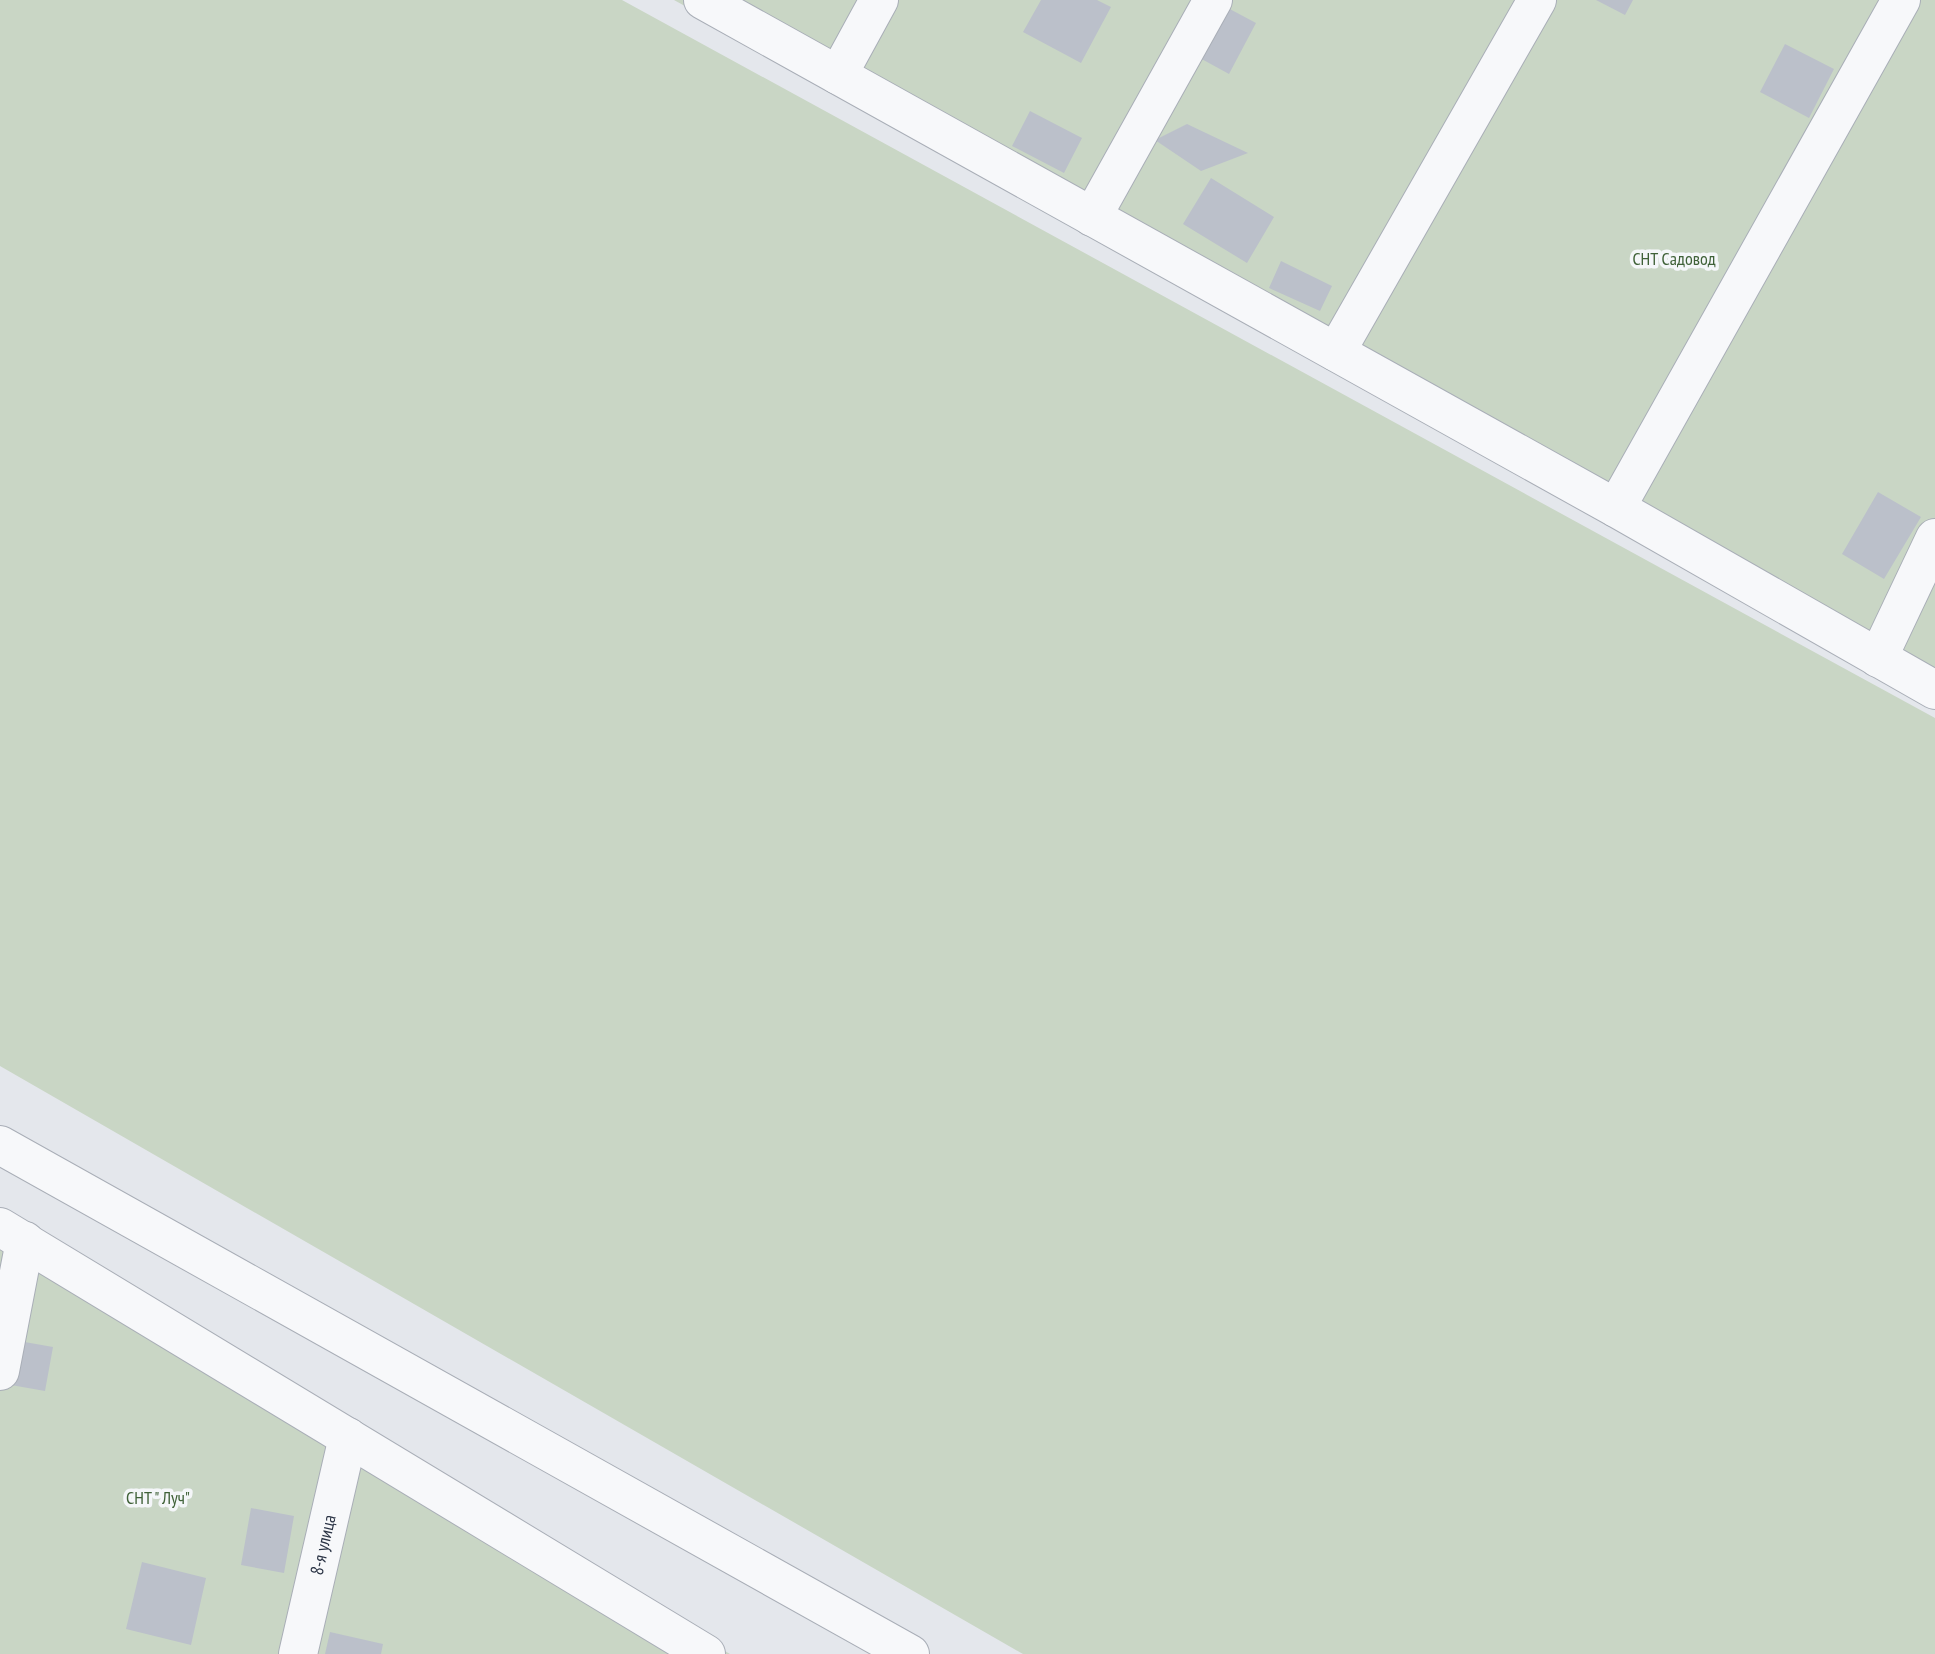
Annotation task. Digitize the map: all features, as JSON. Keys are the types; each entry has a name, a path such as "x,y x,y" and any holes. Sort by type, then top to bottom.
{"street":[{"path":"703,0 1616,508 1935,690"},
{"path":"838,75 879,0"},
{"path":"1092,217 1213,0"},
{"path":"1336,352 1537,0"},
{"path":"1616,508 1901,0"},
{"path":"1878,658 1935,538"},
{"path":"0,1145 910,1654"},
{"path":"0,1371 13,1234 706,1654"},
{"name":"8-я улица","path":"298,1654 348,1437"}],"green space":[{"path":"0,0 622,0 1935,718 1935,1654 1023,1654 0,1066"},
{"name":"СНТ Садовод","path":"674,0 1935,0 1935,705 1390,395"},
{"name":"СНТ \" Луч\"","path":"0,1225 30,1241 730,1654 0,1654"}],"building":[{"path":"1041,0 1097,0 1111,7 1081,63 1023,32"},
{"path":"1596,0 1633,0 1625,15"},
{"path":"1226,7 1256,23 1229,74 1198,57"},
{"path":"1785,44 1834,69 1809,118 1760,92"},
{"path":"1030,111 1082,138 1064,173 1012,146"},
{"path":"1187,124 1248,153 1201,171 1155,140"},
{"path":"1211,178 1274,217 1247,263 1183,224"},
{"path":"1281,261 1332,286 1320,311 1269,288"},
{"path":"1878,492 1921,517 1884,579 1842,554"},
{"path":"19,1341 53,1347 45,1391 11,1385"},
{"path":"251,1508 294,1516 284,1573 241,1565"},
{"path":"142,1562 206,1578 191,1645 126,1629"},
{"path":"330,1632 383,1644 381,1654 325,1654"}]}
